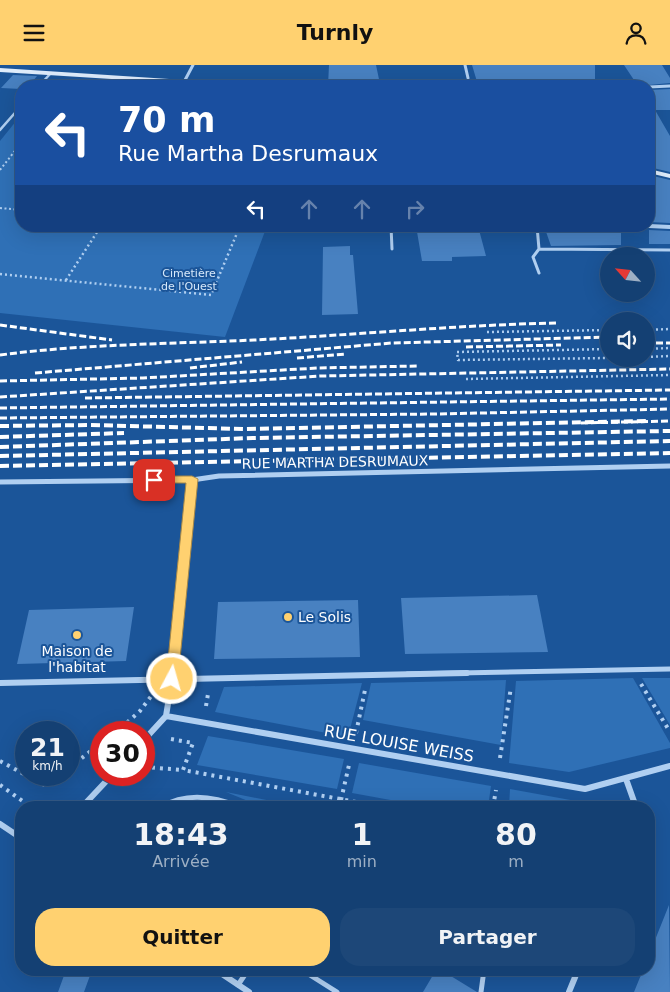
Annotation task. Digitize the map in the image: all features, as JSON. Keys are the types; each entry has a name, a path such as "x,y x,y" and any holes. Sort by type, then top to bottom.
{"street":[{"path":"185,80 193,65"},
{"path":"465,65 468,78"},
{"path":"0,69 154,80"},
{"path":"655,87 670,86"},
{"path":"655,172 670,176"},
{"path":"655,226 670,227"},
{"name":"RUE MARTHA DESRUMAUX","path":"0,483 670,466"},
{"path":"155,728 166,716 172,679 192,479"},
{"path":"0,683 670,669"},
{"name":"RUE LOUISE WEISS","path":"166,716 585,789 670,766"},
{"path":"626,779 634,801"},
{"path":"88,801 102,786"},
{"path":"0,824 15,834"},
{"path":"225,976 249,992"},
{"path":"568,992 575,976"}],"lane":[{"path":"44,80 50,73"},
{"path":"0,130 15,113"},
{"path":"391,232 392,249"},
{"path":"538,232 539,249 533,257 539,273"},
{"path":"539,249 670,249"},
{"path":"170,801 204,796 220,801"},
{"path":"238,985 244,976"},
{"path":"312,976 337,992"},
{"path":"481,992 483,976"}],"path":[{"path":"0,171 15,151"},
{"path":"0,208 15,209"},
{"path":"66,281 97,232"},
{"path":"0,274 211,295 237,232"},
{"path":"655,330 670,329"},
{"path":"487,332 600,330"},
{"path":"655,349 670,348"},
{"path":"600,349 457,352 458,360 600,357"},
{"path":"655,357 670,357"},
{"path":"466,379 670,375"},
{"path":"632,669 670,733"},
{"path":"500,758 513,671"},
{"path":"355,736 368,674"},
{"path":"131,721 148,705 152,695 154,679"},
{"path":"171,739 193,743 183,770"},
{"path":"80,759 90,752"},
{"path":"0,761 15,769"},
{"path":"341,800 349,765"},
{"path":"155,768 183,770 347,801"},
{"path":"0,785 23,801"},
{"path":"494,801 496,790"}],"green space":[{"name":"Cimetière de l'Ouest","path":"15,122 15,232 265,232 225,337 0,313 0,141"},
{"path":"633,678 670,743 670,748 569,772 509,763 516,681"},
{"path":"642,678 670,678 670,725"},
{"path":"506,680 501,745 363,720 371,683"},
{"path":"362,683 348,737 215,712 224,687"},
{"path":"208,736 344,759 337,789 197,765"},
{"path":"359,763 491,786 489,801 396,801 352,793"},
{"path":"510,789 576,801 509,801"},
{"path":"226,792 271,801 248,801"}],"building":[{"path":"329,65 376,65 379,80 328,80"},
{"path":"472,65 595,65 595,80 476,80"},
{"path":"624,65 662,65 670,78 670,83 655,84 655,80 634,80"},
{"path":"13,75 37,76 34,80 15,80 15,89 1,88"},
{"path":"670,89 670,110 655,110 655,90"},
{"path":"655,110 670,136 670,172 655,168"},
{"path":"655,176 670,180 670,223 655,222"},
{"path":"670,231 670,244 649,244 649,232"},
{"path":"417,232 480,232 486,256 452,257 452,261 422,261"},
{"path":"546,232 621,232 621,245 551,246"},
{"path":"350,246 350,255 353,255 358,314 322,315 323,247"},
{"path":"537,595 548,652 405,654 401,598"},
{"name":"Le Solis","path":"358,600 360,657 214,659 218,602"},
{"name":"Maison de l'habitat","path":"134,607 126,661 17,664 29,610"},
{"path":"669,905 670,992 634,992 641,976 655,976 655,940"},
{"path":"64,976 90,976 84,992 58,992"},
{"path":"432,976 451,976 477,992 423,992"}],"railway":[{"path":"0,355 95,346 254,340 557,323"},
{"path":"0,325 112,340"},
{"path":"35,373 392,343 600,337"},
{"path":"655,343 670,343"},
{"path":"466,347 561,345"},
{"path":"297,358 346,354"},
{"path":"190,368 242,362"},
{"path":"0,381 143,378 318,368 417,366"},
{"path":"0,397 321,376 670,369"},
{"path":"85,398 670,390"},
{"path":"0,408 670,399"},
{"path":"0,418 435,414 670,409"},
{"path":"0,426 90,425 244,429 647,421"},
{"path":"581,423 670,421"},
{"path":"0,447 253,438 670,431"},
{"path":"0,437 124,433"},
{"path":"0,456 670,441"},
{"path":"0,466 670,453"}],"place":[{"name":"Le Solis","path":"288,617"},
{"name":"Maison de l'habitat","path":"77,635"}],"route":[{"path":"154,480 192,479 172,679"}]}
